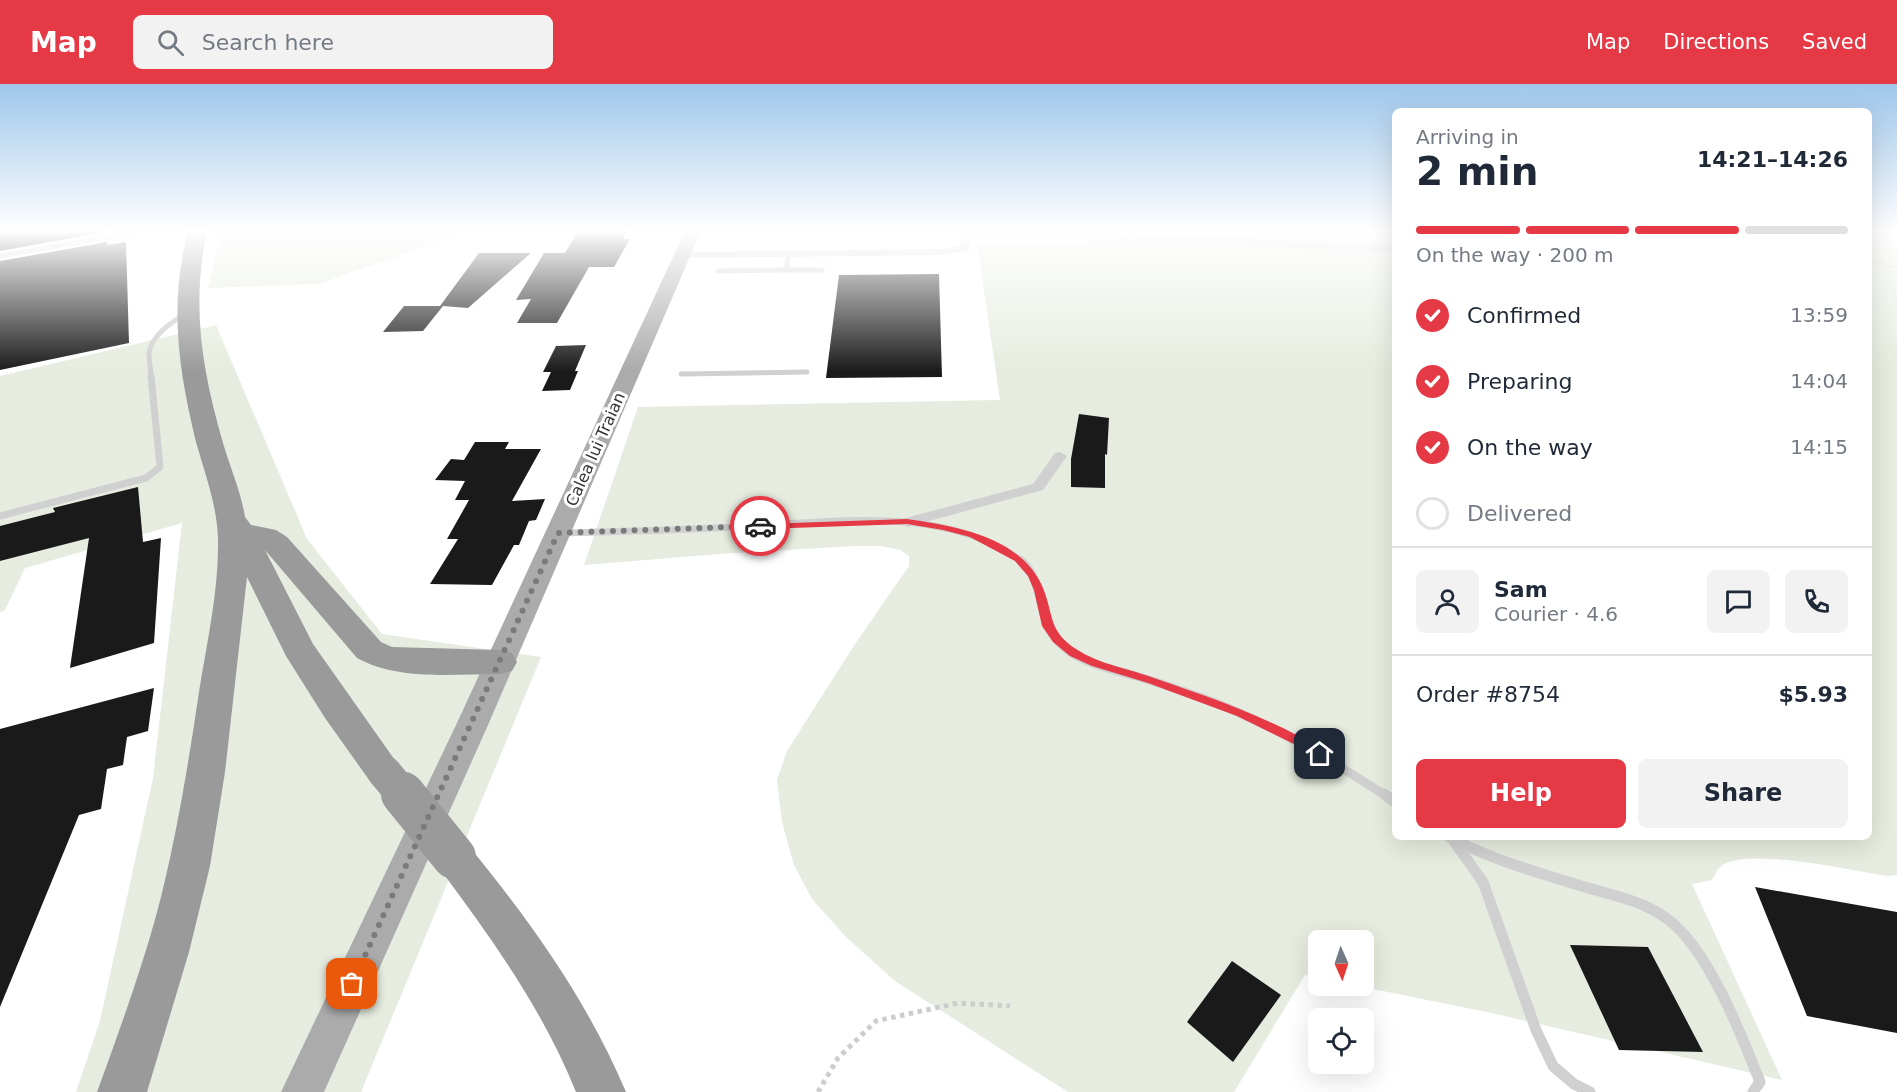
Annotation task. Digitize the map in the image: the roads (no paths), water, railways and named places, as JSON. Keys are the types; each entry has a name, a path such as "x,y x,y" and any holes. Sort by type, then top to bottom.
{"highway":[{"path":"190,278 186,330 192,372 214,456 236,525 298,648 338,709 385,773 511,929 553,992 583,1049 601,1092"},
{"path":"236,525 266,537 276,544 369,650 386,659 500,662"},
{"path":"122,1092 151,1005 189,867 204,783 228,609 236,525"}],"main road":[{"name":"Calea lui Traian","path":"302,1092 500,662 672,278"}],"street":[{"path":"907,522 1038,487 1060,456"}],"lane":[{"path":"0,516 146,478 160,467 149,352 153,340 162,330 187,312"},
{"path":"681,374 807,372"},
{"path":"558,533 907,522 944,527 973,535 1018,559 1032,575 1039,590 1047,626 1057,640 1073,653 1241,714 1300,742 1392,800"},
{"path":"1452,840 1483,882 1536,1030 1553,1066 1574,1084 1590,1092"},
{"path":"1456,840 1502,860 1641,904 1669,920 1694,948 1745,1043 1760,1082 1753,1092"}]}
